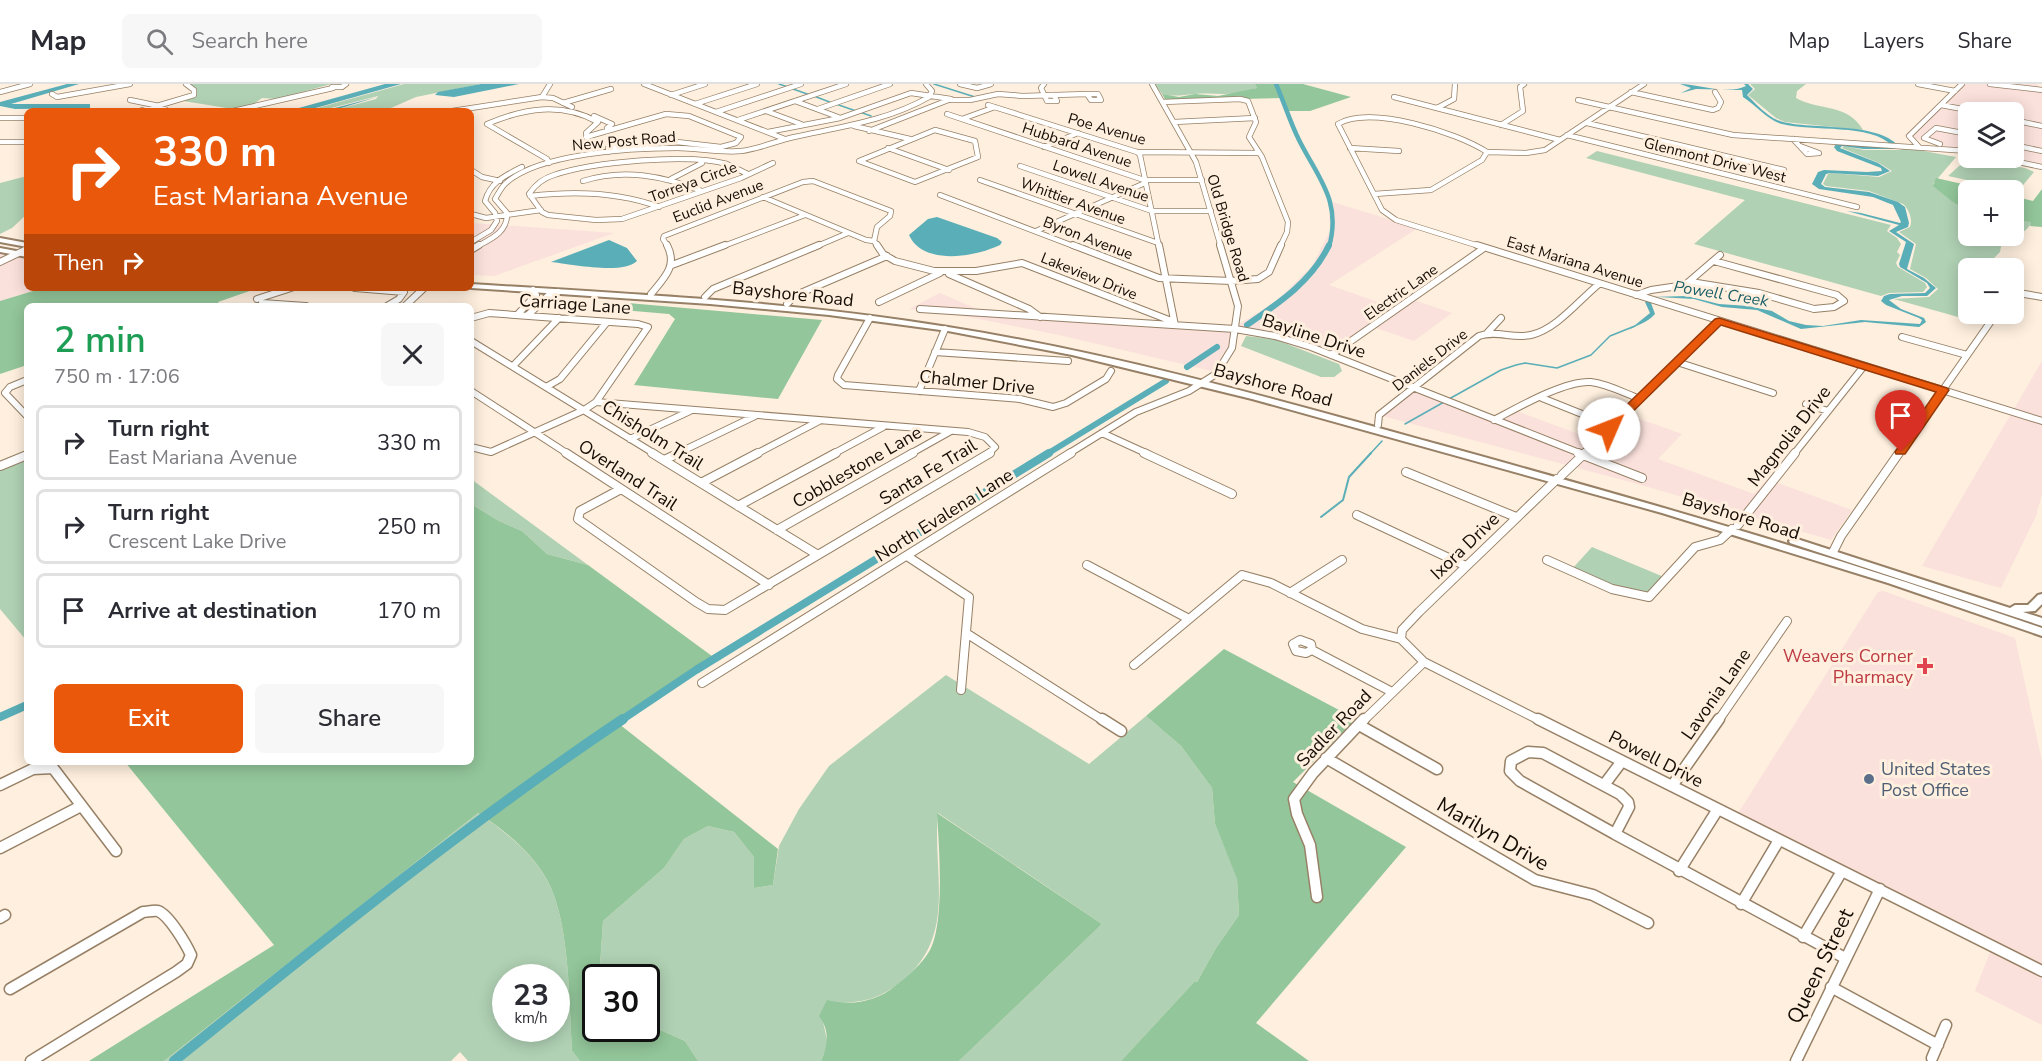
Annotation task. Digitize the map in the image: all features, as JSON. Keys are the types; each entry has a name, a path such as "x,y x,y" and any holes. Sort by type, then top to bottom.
{"main road":[{"path":"0,240 24,246"},
{"path":"0,250 24,255"},
{"name":"Bayshore Road","path":"474,281 783,304 883,315 1039,340 1378,425 1735,527 1833,552 2042,622"},
{"name":"Bayshore Road","path":"474,286 766,307 870,318 1087,355 1204,381 1421,442 1667,504 2042,632"},
{"path":"766,307 783,304"},
{"path":"870,318 883,315"},
{"path":"1946,590 2026,610 2035,607 2042,597"}],"street":[{"path":"0,92 30,84"},
{"path":"52,94 57,97 130,84"},
{"path":"130,84 126,94 130,99 161,108"},
{"path":"150,108 194,95 196,93 186,84"},
{"path":"251,108 276,104 305,93 335,86 342,87 346,84"},
{"path":"542,97 550,84"},
{"path":"644,84 783,138"},
{"path":"692,84 698,86"},
{"path":"671,95 705,84"},
{"path":"695,104 757,84"},
{"path":"716,112 801,84"},
{"path":"738,120 846,84"},
{"path":"818,109 890,84"},
{"path":"921,84 928,94"},
{"path":"926,84 931,90 928,94"},
{"path":"960,84 977,88 991,84"},
{"path":"1044,84 1041,88 1047,101 1051,102 1057,101 1054,95 1087,94"},
{"name":"Old Bridge Road","path":"1152,84 1191,153 1202,180 1238,306 1233,344 1228,358 1216,374 1204,381"},
{"path":"1436,108 1454,99 1455,84"},
{"path":"1501,125 1522,113 1520,87 1524,84"},
{"path":"1374,194 1418,193 1431,190 1482,160 1487,152 1537,152 1547,149 1644,84"},
{"path":"1918,84 1955,91"},
{"path":"1919,147 1909,136 1962,84"},
{"path":"1990,84 2042,90"},
{"path":"563,103 611,89"},
{"path":"1631,93 1713,110 1718,108 1721,102 1715,92"},
{"path":"768,132 840,118 911,93 928,94 951,100 970,100 998,94 1044,95"},
{"name":"New Post Road","path":"498,181 520,168 590,152 674,148 731,152 754,148 783,138 852,125 922,101 928,94"},
{"path":"471,108 542,97 553,98 612,124 586,136"},
{"path":"1394,98 1560,140"},
{"path":"869,131 951,100"},
{"path":"1163,102 1246,100 1257,123 1248,135 1259,153"},
{"path":"1578,100 1727,134 1958,149"},
{"path":"795,101 840,118"},
{"name":"Poe Avenue","path":"988,105 1137,152 1259,153"},
{"path":"1941,105 1958,108"},
{"path":"548,161 487,124 551,107 569,109 598,122 587,131 590,152"},
{"path":"962,119 995,107"},
{"path":"766,111 802,125"},
{"path":"586,136 666,114 689,116 741,137 736,143 721,147 677,142 611,147 608,151"},
{"name":"Hubbard Avenue","path":"947,114 1144,181 1202,180"},
{"name":"East Mariana Avenue","path":"1487,152 1466,140 1382,117 1365,115 1346,117 1338,122 1382,210 1392,219 2042,421"},
{"path":"0,118 24,118"},
{"path":"1174,122 1255,118"},
{"path":"2024,122 2042,126"},
{"path":"1587,123 1784,171"},
{"path":"852,125 869,131 910,139"},
{"path":"1958,132 1939,128 1924,138 1927,141 1958,147"},
{"path":"1916,129 1930,132"},
{"path":"940,130 975,141 976,158 920,181 909,181 859,161 910,139 940,130"},
{"path":"1044,147 1078,134"},
{"name":"Glenmont Drive West","path":"1567,135 1857,207"},
{"path":"1793,139 1800,146"},
{"path":"0,142 24,142"},
{"path":"2024,147 2042,151"},
{"path":"888,148 949,170"},
{"path":"1350,148 1399,151"},
{"path":"1137,152 1152,211 1175,324"},
{"name":"Byron Avenue","path":"940,195 1166,279 1232,281 1258,279 1267,274 1288,227 1276,190 1259,153"},
{"name":"Torreya Circle","path":"530,196 531,188 541,181 579,167 671,159 726,164 748,174"},
{"path":"2024,160 2042,165"},
{"name":"New Post Road","path":"507,182 548,161"},
{"path":"2024,162 2042,165"},
{"path":"671,179 702,163"},
{"path":"748,174 773,163"},
{"name":"Lowell Avenue","path":"1020,166 1152,211 1211,211"},
{"path":"474,171 498,181 507,182"},
{"name":"Torreya Circle","path":"541,210 548,215 615,220 659,207 748,174"},
{"path":"583,181 607,175 643,175 671,179 702,191"},
{"name":"Whittier Avenue","path":"980,180 1158,243"},
{"path":"494,227 496,218 485,203 485,198 498,181"},
{"name":"Euclid Avenue","path":"672,265 673,252 663,238 664,236 763,197 813,181 891,211 890,216 876,230 874,241"},
{"path":"1036,231 1144,181"},
{"path":"507,182 498,191 495,199 508,216"},
{"path":"474,215 481,218 496,218 541,210 530,196 549,193 638,198 659,207"},
{"path":"763,197 848,233 874,241"},
{"path":"651,294 672,265 804,215"},
{"path":"474,248 504,228 508,216"},
{"path":"474,240 494,227 504,228"},
{"path":"705,297 713,289 848,233"},
{"name":"Lakeview Drive","path":"874,241 887,256 905,265 944,272 976,271 1022,263 1175,324"},
{"name":"Electric Lane","path":"1331,355 1484,248"},
{"path":"0,267 24,249"},
{"path":"0,262 18,254"},
{"path":"1636,295 1651,290 1681,287 1691,282 1720,255"},
{"path":"783,304 796,295 887,256"},
{"path":"1691,282 1766,294 1814,309 1834,307 1844,301 1837,295 1714,261"},
{"path":"879,302 944,272 1029,309 1040,317"},
{"name":"Daniels Drive","path":"1378,425 1379,415 1479,336 1488,332 1520,335 1538,333 1599,284"},
{"path":"517,315 536,295 532,290"},
{"path":"262,303 285,291"},
{"path":"392,291 404,292 392,303"},
{"path":"408,303 421,291"},
{"path":"528,315 549,295 558,292"},
{"path":"2024,294 2042,297"},
{"name":"Bayline Drive","path":"920,309 1175,324 1235,329 1275,336 1331,355 1642,478"},
{"name":"Carriage Lane","path":"474,317 489,313 528,315 644,325 648,330 597,401 584,410 491,452 474,448"},
{"path":"513,366 559,318"},
{"name":"Chalmer Drive","path":"870,318 839,373 837,379 844,385 1020,399 1053,407 1066,403 1106,379 1111,371"},
{"path":"1488,332 1501,318"},
{"name":"Ixora Drive","path":"1401,639 1402,630 1406,625 1719,321"},
{"path":"546,387 560,379 607,322"},
{"path":"1833,552 1841,536 1989,324"},
{"path":"920,391 945,329"},
{"path":"1902,337 1967,355"},
{"name":"Chisholm Trail","path":"474,343 818,555"},
{"path":"935,352 1068,362"},
{"path":"1677,362 1773,393"},
{"name":"Magnolia Drive","path":"1547,560 1623,592 1649,597 1695,547 1720,540 1735,527 1864,366"},
{"path":"24,381 10,387 5,393 24,413"},
{"name":"North Evalena Lane","path":"702,683 1102,433 1149,405 1179,395 1204,381"},
{"path":"1494,420 1542,398 1586,382 1600,384 1640,399"},
{"name":"Overland Trail","path":"474,393 769,585"},
{"path":"1542,398 1612,426"},
{"name":"Santa Fe Trail","path":"597,401 692,411 952,431 980,435 993,443 994,450 725,610 708,609 696,602 578,519 580,511 621,489"},
{"path":"1806,404 1828,411"},
{"path":"630,440 692,411"},
{"path":"664,460 756,416"},
{"path":"701,483 820,421"},
{"path":"738,506 884,426"},
{"name":"Cobblestone Lane","path":"777,530 952,431"},
{"path":"1102,433 1233,494"},
{"path":"0,466 24,456"},
{"path":"1406,472 1516,517"},
{"path":"1357,515 1466,566"},
{"path":"907,556 969,597 961,690"},
{"path":"1290,593 1342,560"},
{"path":"1087,565 1189,619 1134,665"},
{"name":"Powell Drive","path":"1189,619 1242,575 1258,577 1349,622 1385,636 1401,639 1424,662 2042,971"},
{"name":"Lavonia Lane","path":"1672,786 1787,621"},
{"path":"966,633 1121,730"},
{"path":"1312,650 1392,692"},
{"name":"Sadler Road","path":"1317,897 1312,850 1294,799 1302,784 1326,758 1424,662"},
{"path":"1359,725 1437,769"},
{"path":"1614,835 1627,812 1628,802 1620,794 1537,752 1523,753 1511,761 1509,765 1513,774 1530,788 1614,835 1679,871 1845,958"},
{"name":"Marilyn Drive","path":"1326,758 1535,880 1560,889 1595,896 1648,923"},
{"path":"1604,785 1622,761"},
{"path":"0,785 36,768 46,765 53,768 116,851"},
{"path":"0,848 81,806"},
{"path":"1679,871 1718,809"},
{"path":"1741,904 1779,840"},
{"path":"1803,937 1842,871"},
{"name":"Queen Street","path":"1796,1061 1880,890"},
{"path":"10,989 143,912 156,910 162,914 188,947 191,955 187,964 177,972 31,1061"},
{"path":"1831,987 1938,1045"},
{"path":"1932,1058 1946,1025"}],"shaded area":[{"path":"1958,84 2036,84 2042,89 2042,167 2024,163 2024,102 1958,102 1958,149 1904,136"},
{"path":"1329,201 1418,228 1329,285 1395,308 1408,298 1452,313 1414,341 1370,326 1328,354 1293,341 1231,329 1277,301 1312,266 1330,231"},
{"path":"474,223 614,233 494,276 474,275"},
{"path":"0,254 24,258 24,291 33,291 0,301"},
{"path":"940,293 984,312 1231,329 1228,347 1212,371 1059,335 974,318 909,309"},
{"path":"2042,361 2042,494 2036,516 2001,588 1922,566"},
{"path":"1410,387 1492,419 1511,409 1592,439 1620,412 1682,434 1658,459 1754,494 1767,479 1852,510 1831,540 1634,483 1375,414"},
{"path":"1883,591 2015,638 2042,761 2042,1025 1975,991 1992,947 1737,815 1878,592"}],"green space":[{"path":"185,84 331,84 278,99 262,98 251,106 239,108 177,100 189,97 194,92"},
{"path":"404,84 481,84 416,97 391,108 342,108 376,99 378,96 331,108 318,108"},
{"path":"1154,84 1255,84 1258,87 1234,94 1174,96 1162,94"},
{"path":"1255,84 1303,84 1351,97 1310,111 1289,111 1282,98 1166,101 1162,94 1179,97 1195,94 1218,96 1257,88"},
{"path":"1750,84 1806,84 1797,91 1796,98 1841,111 1857,121 1863,130 1785,122 1776,118 1748,95 1755,89"},
{"path":"1844,146 1864,150 1899,150 1903,149 1902,147 1956,157 1933,184 1958,205 1958,246 2001,246 2000,252 1994,258 1958,258 1958,317 1894,299 1929,297 1938,289 1926,278 1910,269 1916,244 1899,232 1910,227 1911,224 1910,215 1903,204 1869,191 1823,184 1828,174 1831,173 1879,177 1892,171 1879,163 1842,148"},
{"path":"1597,151 1891,225 1887,231 1901,244 1897,252 1900,255 1896,263 1898,267 1925,283 1927,287 1923,292 1889,293 1881,296 1694,244 1745,200 1586,158"},
{"path":"1958,167 2024,168 2034,172 2024,184 2024,180 1967,180 1948,176"},
{"path":"24,177 24,217 12,228 0,234 0,183"},
{"path":"1936,178 1958,183 1958,205 1954,203 1933,186"},
{"path":"2042,189 2042,227 2030,226 2031,222 2024,222 2024,199 2033,201"},
{"path":"2024,222 2032,222 2024,232"},
{"path":"33,291 249,291 219,303 24,303 24,366 0,374 0,301"},
{"path":"628,303 822,320 778,399 634,385 675,319 669,314 622,310"},
{"path":"1246,336 1274,339 1339,364 1342,371 1334,377 1321,377 1241,346"},
{"path":"24,458 24,638 0,609 0,468"},
{"path":"474,481 588,565 547,554 522,531 499,521 474,506"},
{"path":"474,506 499,521 522,531 547,554 588,565 716,659 614,720 778,849 773,885 754,888 754,857 734,832 708,826 684,839 664,868 603,921 600,964 582,964 582,1042 660,1042 660,1030 685,1041 698,1061 580,1061 572,1051 570,964 567,964 562,925 551,888 538,865 520,845 478,813 164,1061 89,1061 274,945 127,765 474,765"},
{"path":"1592,547 1664,577 1648,594 1626,592 1572,569"},
{"path":"1224,649 1356,719 1293,782 1406,847 1256,1023 1309,1061 1121,1061 1195,981 1197,982 1216,948 1239,915 1237,879 1215,824 1212,788 1181,746 1146,716"},
{"path":"946,675 1089,764 1146,716 1181,746 1212,788 1215,824 1237,878 1239,915 1216,948 1197,982 1195,981 1121,1061 959,1061 1102,924 938,813 939,903 936,924 930,944 919,963 902,981 873,998 839,1003 823,1022 828,1044 821,1061 698,1061 685,1041 660,1030 660,964 600,964 603,921 664,868 684,839 708,826 734,832 754,857 754,888 773,885 779,846 799,809 829,766"},
{"path":"478,813 510,837 538,865 545,876 562,925 567,964 492,964 492,1042 570,1042 570,1010 572,1051 580,1061 468,1061 460,1052 451,1061 164,1061"},
{"path":"937,813 1102,924 959,1061 821,1061 827,1038 825,1027 819,1016 827,1000 845,1003 880,996 910,974 930,950 935,937 939,903 940,863"}],"water":[{"path":"385,84 401,84 316,108 299,108"},
{"path":"481,84 519,84 454,97 435,95 438,92"},
{"path":"1680,84 1720,90 1696,89 1681,93 1691,88"},
{"path":"1748,84 1753,89 1747,95 1767,114 1780,121 1862,130 1891,140 1901,149 1864,149 1842,146 1840,148 1878,163 1890,171 1878,176 1830,173 1826,174 1821,184 1825,187 1869,192 1898,202 1905,207 1908,227 1896,232 1914,244 1907,269 1936,288 1927,296 1902,296 1889,300 1901,309 1924,318 1926,322 1919,327 1865,322 1801,329 1757,310 1722,307 1694,299 1658,297 1651,303 1655,314 1629,330 1650,313 1645,302 1650,297 1687,296 1719,304 1748,306 1772,311 1789,321 1806,325 1823,326 1861,320 1920,324 1922,320 1881,301 1884,296 1890,294 1925,293 1930,288 1927,283 1900,267 1906,242 1889,231 1899,225 1847,211 1900,223 1893,205 1873,197 1819,189 1812,184 1818,172 1824,170 1882,171 1881,168 1837,151 1834,147 1836,144 1892,146 1883,139 1856,131 1782,124 1771,119 1743,97 1742,90 1731,90"},
{"path":"377,97 341,108 335,108"},
{"path":"937,217 997,238 1002,242 989,249 964,255 937,255 926,251 916,245 909,235 928,219"},
{"path":"609,240 627,248 637,261 630,265 609,268 551,262"}],"waterway":[{"path":"6,103 75,84"},
{"path":"779,84 788,87"},
{"path":"934,84 975,97"},
{"path":"1276,84 1296,133 1326,190 1332,216 1329,247"},
{"path":"793,89 810,95"},
{"path":"814,96 832,103"},
{"path":"0,104 15,107 87,106"},
{"path":"836,104 856,111"},
{"path":"860,112 871,116"},
{"path":"1247,325 1294,290 1314,270 1329,245"},
{"path":"1449,399 1501,370 1516,365 1525,363 1557,368 1591,355 1610,336 1635,326"},
{"path":"1187,367 1217,347"},
{"path":"1047,454 1166,381"},
{"path":"1405,424 1444,402"},
{"path":"1370,454 1382,441"},
{"path":"620,721 696,670 1049,453"},
{"path":"1321,517 1343,500 1349,477 1371,453"},
{"path":"0,717 24,706"},
{"path":"174,1061 339,928 451,842 623,719"}],"place":[{"name":"Weavers Corner Pharmacy","path":"1925,666"},
{"name":"United States Post Office","path":"1869,779"}],"route":[{"path":"1609,429 1719,321 1943,390 1901,452"}],"water label":[{"name":"Powell Creek","path":"1721,294"}]}
